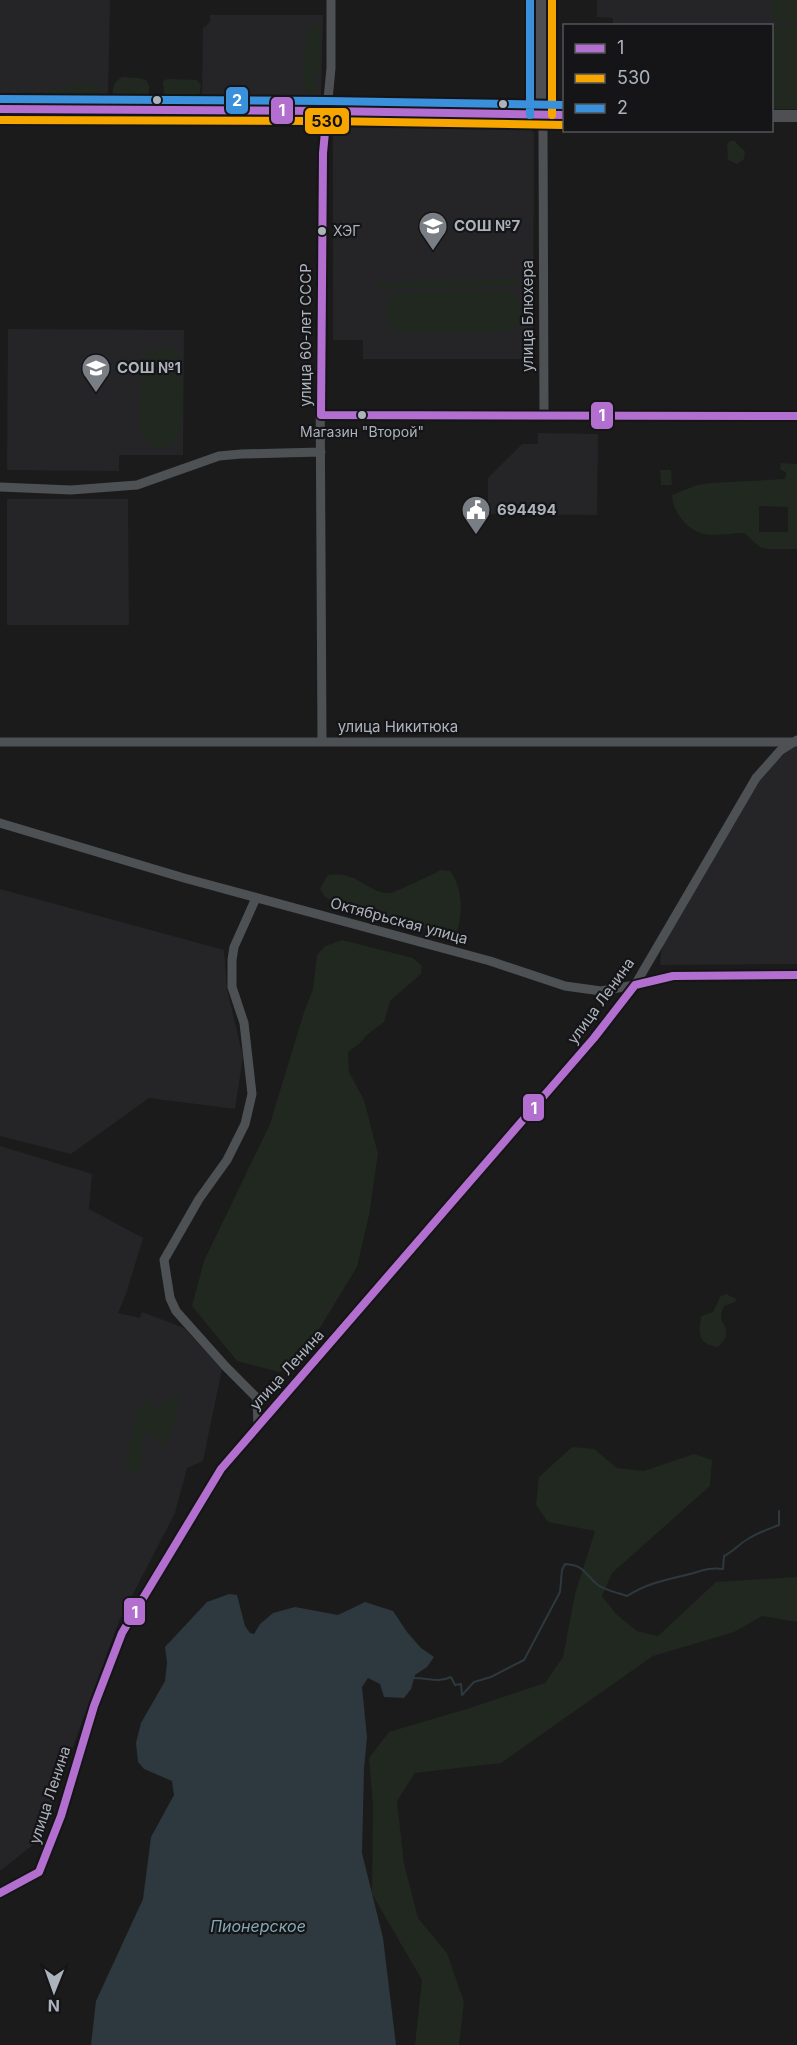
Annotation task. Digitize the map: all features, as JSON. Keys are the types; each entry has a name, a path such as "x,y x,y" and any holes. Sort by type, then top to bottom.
{"street":[{"name":"улица 60-лет СССР","path":"322,742 320,371 323,153 331,68 331,0"},
{"name":"улица Блюхера","path":"541,0 544,416"},
{"path":"0,109 563,115"},
{"path":"773,116 797,116"},
{"path":"321,416 508,418 797,416"},
{"path":"0,487 71,490 137,485 219,456 321,452"},
{"name":"улица Никитюка","path":"0,742 797,741"},
{"name":"улица Ленина","path":"0,1893 39,1872 61,1816 94,1706 122,1633 221,1469 586,1047 635,985 756,778 780,751 797,741"},
{"name":"Октябрьская улица","path":"0,823 255,898 490,961 566,986 601,991 673,976 797,975"},
{"path":"255,898 234,947 232,960 232,987 244,1023 252,1094 245,1124 227,1160 199,1199 164,1260 170,1298 177,1311 257,1398 268,1402 278,1402"},
{"path":"257,1398 258,1426"}],"shaded area":[{"path":"0,0 110,0 108,95 0,93"},
{"path":"597,0 797,0 797,25 613,24 613,18 597,17"},
{"path":"772,0 797,0 797,22 773,22"},
{"path":"210,15 323,15 321,97 202,96 203,28 210,22"},
{"path":"318,25 321,29 320,68 316,77 316,92 312,94 303,89 305,49 307,30"},
{"path":"773,25 797,25 797,109 773,109"},
{"path":"123,77 146,80 149,94 145,96 113,95 115,84"},
{"path":"168,79 197,80 201,85 200,93 194,96 164,94 163,81"},
{"path":"79,83 96,86 100,90 98,96 45,94 47,90 66,89"},
{"name":"СОШ №7","path":"333,126 532,130 534,134 533,359 363,359 363,340 333,340"},
{"path":"735,141 745,151 744,159 737,164 728,160 727,144"},
{"path":"519,279 519,285 378,289 378,283"},
{"path":"502,290 513,293 521,309 517,324 507,332 399,332 388,319 387,308 396,293"},
{"name":"СОШ №1","path":"8,329 184,330 183,455 119,455 119,471 7,470"},
{"path":"158,348 168,349 177,354 181,360 183,375 180,433 173,444 161,449 145,440 140,426 142,364 147,354"},
{"path":"538,433 598,434 597,515 488,514 488,478 522,444 538,444"},
{"path":"781,463 797,464 797,549 760,547 744,533 716,535 694,531 680,517 674,506 672,495 697,485 785,479 786,472 780,469","holes":["759,506 788,507 788,532 759,532"]},
{"path":"660,470 671,470 672,485 661,485"},
{"path":"7,499 128,499 129,625 7,625"},
{"path":"797,747 797,964 660,965 663,936 765,769"},
{"path":"441,870 450,871 460,892 459,924 457,932 451,935 357,911 325,897 320,889 328,875 338,874 355,879 375,890 390,893"},
{"path":"0,889 224,950 227,989 243,1057 235,1109 149,1098 71,1154 0,1136"},
{"path":"342,940 413,958 422,966 421,974 390,1001 384,1022 348,1052 349,1072 364,1100 378,1154 369,1215 357,1267 299,1362 279,1372 237,1361 192,1306 204,1261 270,1124 313,989 317,955 325,946"},
{"path":"0,1146 92,1174 89,1209 143,1238 118,1313 140,1318 142,1312 184,1328 222,1369 203,1461 187,1468 175,1513 119,1621 39,1840 0,1871"},
{"path":"726,1294 736,1299 735,1302 724,1306 722,1312 726,1335 718,1347 711,1346 701,1337 701,1316 713,1312 720,1297"},
{"path":"171,1398 181,1400 169,1438 160,1447 152,1432 142,1437 141,1473 125,1467 137,1410 146,1400 158,1408"},
{"path":"572,1447 594,1449 617,1468 644,1471 694,1454 712,1460 710,1486 612,1573 602,1596 617,1615 637,1631 658,1636 716,1582 797,1577 797,1622 762,1616 734,1632 653,1656 501,1763 415,1773 397,1801 404,1864 418,1918 447,1953 464,2002 459,2045 415,2045 422,1980 372,1894 373,1805 369,1758 389,1732 545,1683 563,1657 575,1594 595,1531 548,1522 536,1505 539,1477"}],"water":[{"name":"Пионерское","path":"229,1594 237,1595 245,1626 250,1633 254,1634 260,1624 273,1613 295,1607 338,1615 365,1602 393,1611 421,1648 434,1657 427,1667 415,1675 411,1689 404,1698 384,1697 380,1684 368,1678 362,1687 367,1737 362,1853 383,1938 396,2045 91,2045 96,2001 143,1899 151,1837 174,1795 172,1781 144,1769 138,1762 136,1743 141,1723 165,1681 167,1663 165,1647 207,1602"}],"waterway":[{"path":"414,1678 437,1680 451,1677 455,1685 461,1684 462,1695 474,1682 491,1677 524,1660 560,1592 562,1570 565,1564 581,1568 601,1587 627,1596 641,1588 663,1581 708,1569 723,1569 724,1556 752,1537 779,1525 779,1511"}],"transit line":[{"name":"2","path":"530,0 530,115"},
{"name":"530","path":"552,0 552,115"},
{"name":"2","path":"0,99 563,105"},
{"name":"1","path":"0,109 563,115"},
{"name":"1","path":"327,111 323,153 321,415 797,416"},
{"name":"530","path":"0,120 327,121 563,125"},
{"name":"1","path":"0,1893 39,1872 61,1816 94,1706 122,1633 221,1469 594,1038 635,985 673,976 797,975"}],"place":[{"name":"ХЭГ","path":"322,231"},
{"name":"СОШ №7","path":"433,252"},
{"name":"СОШ №1","path":"96,394"},
{"name":"Магазин \"Второй\"","path":"362,415"},
{"name":"694494","path":"476,536"}]}
